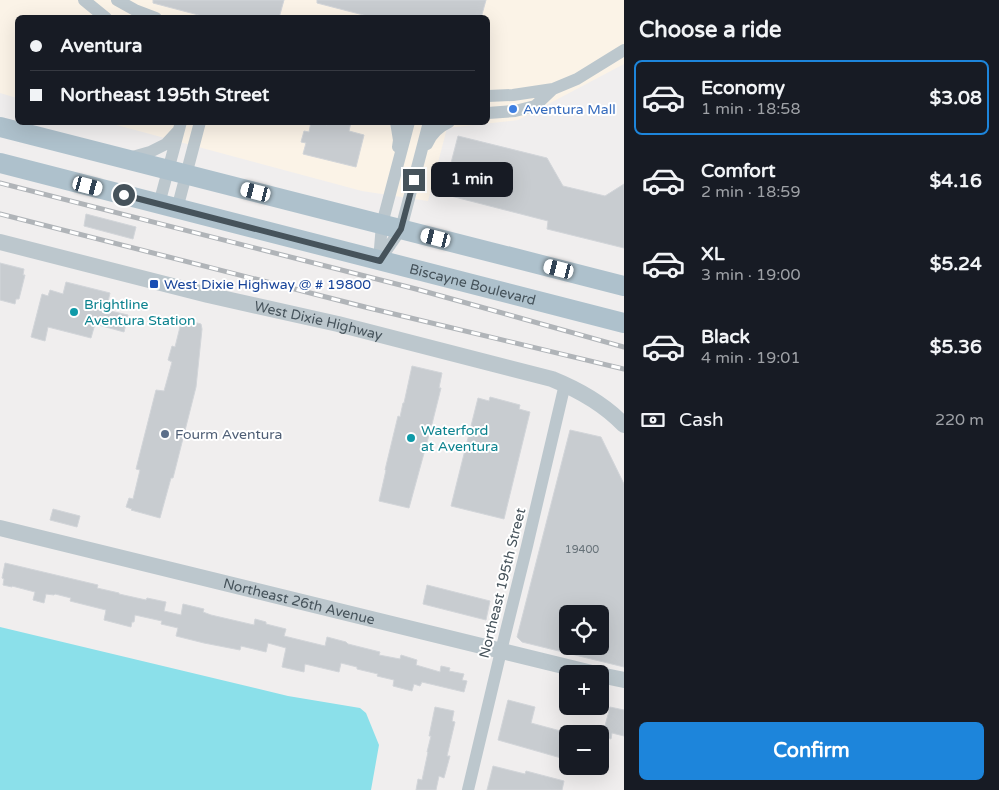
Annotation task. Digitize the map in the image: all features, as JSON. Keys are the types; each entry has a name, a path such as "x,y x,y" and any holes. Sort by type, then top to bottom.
{"main road":[{"path":"0,126 624,286"},
{"name":"Biscayne Boulevard","path":"0,163 624,323"}],"street":[{"path":"84,0 102,15"},
{"path":"117,0 148,15"},
{"path":"490,96 513,95 553,89 577,79 624,50"},
{"path":"490,113 515,111 536,106 553,89"},
{"path":"168,206 177,172 199,125"},
{"path":"396,125 398,162"},
{"path":"380,261 382,224 408,125"},
{"path":"380,261 401,229 428,125"},
{"path":"418,165 429,139 442,125"},
{"path":"168,206 177,172 180,126"},
{"path":"126,159 150,152 166,144 180,126"},
{"name":"West Dixie Highway","path":"0,242 208,295 338,324 552,379 598,402 624,425"},
{"name":"Northeast 195th Street","path":"468,790 565,384"},
{"name":"Northeast 26th Avenue","path":"0,528 559,665"},
{"path":"609,677 624,680"}],"shaded area":[{"name":"Aventura Mall","path":"0,0 624,0 624,64 518,120 490,123 490,15 15,15 15,97 0,93"},
{"name":"Aventura Mall","path":"116,125 474,125 447,128 428,201 362,191"}],"water":[{"path":"0,627 288,696 360,708 366,713 379,745 371,790 0,790"}],"building":[{"path":"153,0 284,0 280,15 199,15 153,3"},
{"path":"317,0 486,0 482,15 363,15 317,3"},
{"path":"310,125 350,125 349,131 364,135 356,167 303,154 306,143 301,142 304,131 309,132"},
{"path":"458,136 547,158 563,186 605,196 624,184 624,248 547,229 548,221 443,194"},
{"path":"86,214 136,227 133,239 84,226"},
{"path":"0,263 24,269 23,275 25,275 19,299 16,299 15,304 0,300"},
{"name":"Brightline Aventura Station","path":"66,282 110,293 106,310 128,315 124,332 95,324 91,338 48,327 45,341 31,337 42,294 48,296 50,290 63,294"},
{"name":"Fourm Aventura","path":"182,319 201,324 196,387 173,478 171,478 160,518 126,507 129,498 133,499 140,470 136,469 156,390 164,391 172,362 168,360 172,346 175,347"},
{"name":"Waterford at Aventura","path":"412,366 442,373 439,388 441,388 409,508 379,501 398,416 400,417 404,403"},
{"path":"490,397 520,405 519,409 530,412 504,519 451,506 478,398 489,401"},
{"path":"570,430 601,437 624,484 624,667 575,655 609,655 609,605 559,605 559,651 522,642 517,637"},
{"path":"53,509 80,516 77,527 50,520"},
{"path":"5,563 98,585 97,588 119,594 166,602 164,611 181,615 183,604 204,609 203,612 211,615 254,625 255,619 266,622 266,624 286,629 284,636 325,646 327,637 380,652 379,655 400,659 401,655 417,660 416,665 440,672 441,666 450,668 449,671 464,674 462,680 467,681 464,692 422,682 420,686 414,684 412,691 393,686 394,680 341,663 339,672 305,664 304,672 282,667 286,648 268,643 266,652 241,646 240,650 176,636 178,628 161,624 162,621 135,615 131,627 104,620 106,610 70,601 71,598 55,594 46,594 44,603 33,600 35,592 3,585 4,579 2,578"},
{"path":"427,585 490,601 486,620 423,604"},
{"path":"508,700 535,707 531,723 559,731 559,757 498,740"},
{"path":"435,707 454,711 452,721 455,722 447,756 450,756 444,778 439,776 436,790 416,790 418,779 422,780"},
{"path":"610,707 624,710 624,736 612,733 611,739 609,739 609,725 605,725"},
{"path":"493,766 525,774 526,771 564,781 562,790 487,790"}],"railway":[{"path":"0,183 416,289 624,347"},
{"path":"0,214 369,308 624,369"}],"place":[{"name":"Aventura Mall","path":"513,109"},
{"name":"West Dixie Highway @ # 19800","path":"154,284"},
{"name":"Brightline Aventura Station","path":"74,312"},
{"name":"Fourm Aventura","path":"165,434"},
{"name":"Waterford at Aventura","path":"411,438"}],"route":[{"path":"124,195 380,261 401,229 414,180"}]}
